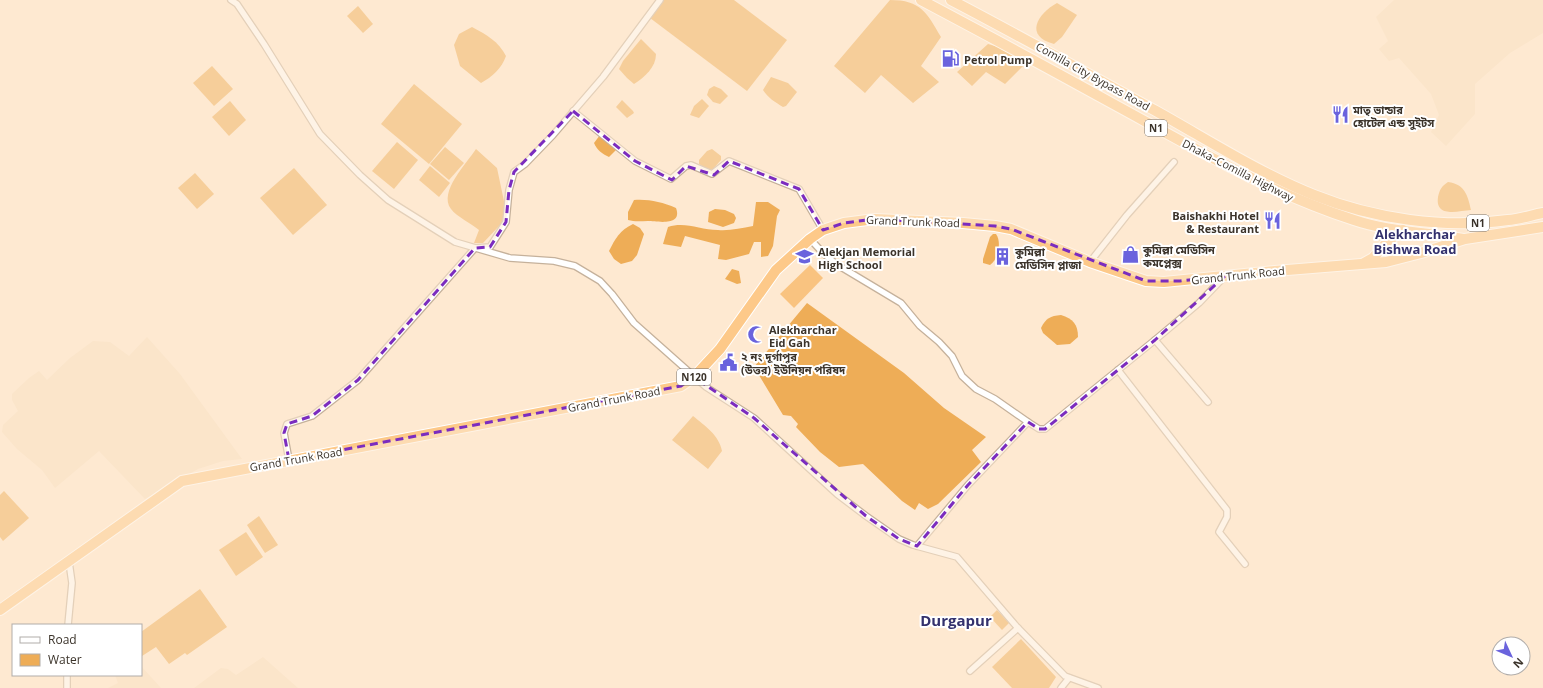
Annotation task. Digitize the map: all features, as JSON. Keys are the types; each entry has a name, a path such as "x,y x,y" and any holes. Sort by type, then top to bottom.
{"highway":[{"name":"Dhaka–Comilla Highway","path":"921,0 1036,61 1164,132 1289,196 1354,220 1402,231 1465,239"},
{"name":"Comilla City Bypass Road","path":"951,0 1037,45 1288,183 1315,195 1356,208 1412,220"},
{"name":"N1","path":"1412,220 1474,223 1509,220 1543,213"},
{"name":"Grand Trunk Road","path":"0,610 182,481 681,386 694,377 720,349 776,270 810,238 823,230 844,223 875,219 996,226 1011,229 1090,262 1146,281 1180,281 1360,264 1372,258 1421,253 1465,239 1479,237"},
{"name":"N120","path":"1402,231 1412,220"},
{"path":"1432,234 1434,222"},
{"name":"N1","path":"1479,237 1543,227"},
{"name":"Grand Trunk Road","path":"1380,257 1388,241 1402,231"}],"street":[{"path":"231,0 239,2 320,134 338,154 388,200 455,242 510,258 554,261 574,266 600,281 634,322 694,377 721,398 754,418 837,494 899,539 917,546 957,557 1018,628 1065,676 1098,688"},
{"path":"288,460 284,433 287,424 312,416 358,380 475,248 490,247 506,222 509,190 514,172 525,164 574,111 622,53 660,0"},
{"path":"574,111 635,161 671,179 686,166 691,165 712,174 729,161 799,189 823,230"},
{"path":"1090,262 1127,215 1174,162"},
{"path":"810,238 823,253 836,264 901,304 920,326 939,342 952,356 962,376 976,389 995,399 1039,429 1044,429 1155,340 1199,303 1225,276"},
{"path":"1155,340 1208,402"},
{"path":"1118,370 1227,510 1227,517 1218,532 1245,564"},
{"path":"917,546 968,485 1028,422"},
{"path":"68,624 72,583 69,562"},
{"path":"970,671 1018,628"},
{"path":"67,676 67,688"},
{"path":"1061,688 1069,678"}],"highlighted area":[{"path":"573,111 635,161 672,180 686,166 714,175 729,161 799,189 823,230 844,223 875,219 995,226 1011,229 1146,281 1180,281 1225,276 1155,340 1045,429 1039,429 1028,422 968,485 917,546 899,539 866,516 754,418 694,377 681,386 289,460 284,433 287,424 312,416 358,380 475,248 490,247 506,222 509,190 514,172"}],"shaded area":[{"path":"1394,0 1543,0 1543,33 1510,53 1475,84 1475,114 1446,146 1431,132 1439,115 1431,94 1399,58 1389,61 1379,49 1388,41 1376,17"},
{"path":"810,265 823,278 794,308 780,294"},
{"path":"147,337 180,374 242,459 223,461 198,469 145,499 99,451 55,488 42,470 17,449 2,432 3,425 18,411 12,400 12,394 39,371 47,380 70,358 93,341 110,342 129,356"},
{"path":"263,657 298,688 194,688 221,668 228,669 236,675"},
{"path":"142,667 161,688 108,688 118,683 115,676 142,676"}],"water":[{"path":"664,0 734,0 787,40 747,91 650,18"},
{"path":"890,0 909,2 916,5 927,15 941,37 921,66 939,82 913,103 881,75 865,93 834,66"},
{"path":"1057,3 1077,15 1062,37 1054,44 1039,36 1036,30 1039,19"},
{"path":"358,6 373,24 363,33 347,16"},
{"path":"472,27 492,39 506,56 496,72 481,83 460,66 454,45 459,34"},
{"path":"641,39 656,54 656,59 649,71 634,84 619,69 623,61"},
{"path":"988,44 998,47 1026,63 1005,84 986,72 972,86 957,72"},
{"path":"212,66 233,89 214,106 193,83"},
{"path":"771,77 788,83 797,92 786,106 783,107 774,102 763,90"},
{"path":"414,84 462,124 429,164 381,124"},
{"path":"714,86 721,89 728,96 720,104 713,102 707,95 709,89"},
{"path":"702,99 709,106 699,118 690,115 694,106"},
{"path":"622,100 634,113 627,118 616,107"},
{"path":"230,101 246,120 229,136 212,117"},
{"path":"600,135 617,149 609,157 600,152 594,143"},
{"path":"397,142 418,160 394,189 372,171"},
{"path":"445,147 464,163 449,180 430,164"},
{"path":"476,149 497,168 505,206 502,223 483,243 474,243 479,230 454,212 448,202 448,194 455,178"},
{"path":"712,149 721,156 721,160 713,169 708,170 699,164 699,160 707,151"},
{"path":"430,166 450,183 439,197 419,180"},
{"path":"294,168 327,205 293,235 260,198"},
{"path":"195,173 214,194 197,209 178,188"},
{"path":"1448,182 1454,183 1462,188 1469,200 1471,210 1448,212 1440,208 1438,204 1438,197 1440,190"},
{"path":"634,200 655,201 676,208 676,218 668,222 628,220 628,212"},
{"path":"756,202 768,202 780,210 777,216 773,246 768,256 761,257 761,242 754,242 749,254 726,260 718,259 720,245 685,236 681,247 663,244 668,227 674,225 687,225 711,230 736,229 753,226"},
{"path":"715,209 725,210 734,214 736,218 734,223 723,227 708,222 709,212"},
{"path":"633,224 640,228 644,234 637,255 632,261 621,264 614,259 609,251 618,235"},
{"path":"993,234 996,234 998,237 999,246 997,255 993,263 990,265 983,263 983,259 990,237"},
{"path":"732,269 739,271 741,283 737,284 725,279"},
{"path":"807,303 904,373 944,408 986,437 972,450 981,462 938,504 928,509 919,503 915,510 902,501 863,464 839,467 820,452 796,427 798,424 791,416 783,415 754,367"},
{"path":"1061,315 1072,320 1076,325 1078,337 1070,344 1057,345 1043,333 1041,328 1049,318"},
{"path":"693,416 707,427 715,436 722,451 708,469 672,440"},
{"path":"4,491 29,518 3,541 0,537 0,495"},
{"path":"259,516 278,545 265,553 247,525"},
{"path":"246,532 263,557 236,576 219,550"},
{"path":"200,589 227,627 187,655 185,653 169,664 156,647 142,656 142,631"},
{"path":"997,610 1009,623 1002,630 990,617"},
{"path":"1021,639 1056,677 1049,688 1012,688 992,667"}],"place":[{"name":"Petrol Pump","path":"951,59"},
{"name":"মাতৃ ভান্ডার হোটেল এন্ড সুইটস","path":"1340,115"},
{"name":"Baishakhi Hotel & Restaurant","path":"1272,221"},
{"name":"কুমিল্লা মেডিসিন কমপ্লেক্স","path":"1130,255"},
{"name":"Alekjan Memorial High School","path":"805,257"},
{"name":"কুমিল্লা মেডিসিন প্লাজা","path":"1002,257"},
{"name":"Alekharchar Eid Gah","path":"756,335"},
{"name":"২ নং দূর্গাপুর (উত্তর) ইউনিয়ন পরিষদ","path":"728,362"}],"district":[{"name":"Alekharchar Bishwa Road","path":"1415,242"},
{"name":"Durgapur","path":"956,620"}]}
